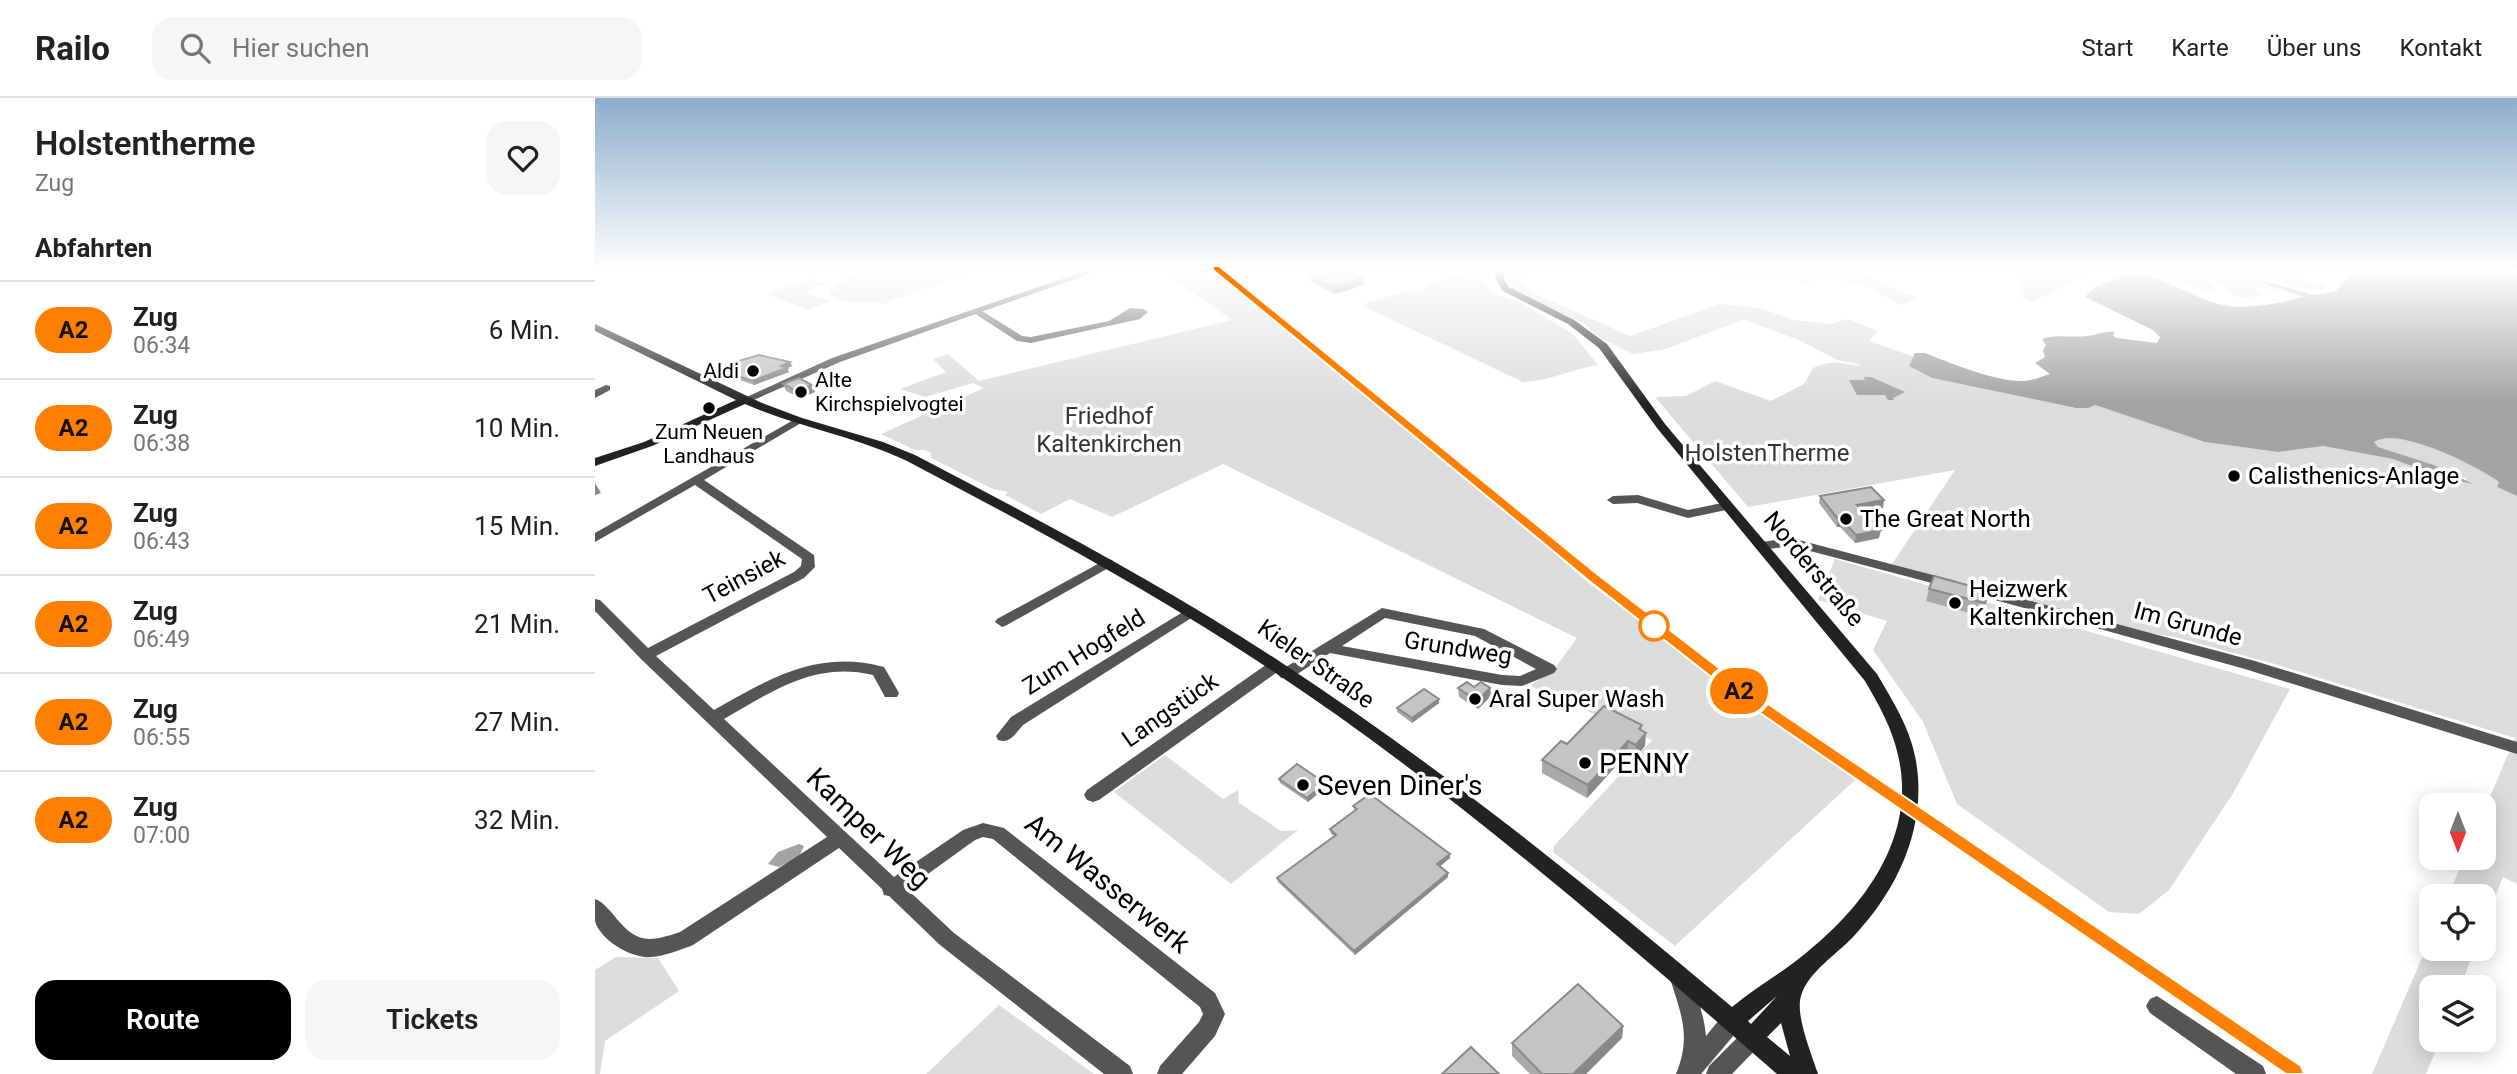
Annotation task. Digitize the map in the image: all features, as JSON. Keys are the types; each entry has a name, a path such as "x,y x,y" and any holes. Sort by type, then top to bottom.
{"main road":[{"name":"Norderstraße","path":"1554,314 1571,322 1603,346 1661,426 1879,690 1901,732 1910,767 1912,801 1909,822 1888,873 1863,909 1813,960 1790,995 1752,1038"},
{"name":"Kieler Straße","path":"595,327 745,400 797,421 884,445 1107,563 1191,612 1379,739 1525,850 1794,1074"},
{"path":"595,462 648,444 745,400"},
{"name":"Norderstraße","path":"1732,1021 1770,989 1813,960"},
{"path":"1790,995 1792,1028 1807,1074"}],"street":[{"path":"745,400 836,359 969,314"},
{"path":"980,314 1024,340 1049,338 1112,323"},
{"path":"595,395 606,388"},
{"path":"595,538 797,421"},
{"name":"Teinsiek","path":"646,655 799,575 809,567 809,558 697,480"},
{"path":"1613,500 1638,499 1688,514 1727,506"},
{"name":"Im Grunde","path":"1761,546 1790,542 2018,602 2261,668 2517,748"},
{"path":"1002,622 1107,563"},
{"name":"Kamper Weg","path":"595,603 646,655 947,939 1122,1074"},
{"name":"Zum Hogfeld","path":"1004,736 1017,721 1191,612"},
{"name":"Grundweg","path":"1280,670 1328,648 1377,616 1390,614 1479,632 1549,669 1522,681 1502,680 1328,648"},
{"path":"712,718 797,672 819,666 863,665 879,671 891,693"},
{"name":"Langstück","path":"1093,795 1280,670"},
{"name":"Am Wasserwerk","path":"891,888 969,835 983,830 998,833 1209,1000 1214,1014 1207,1029 1168,1074"},
{"path":"595,907 624,944 647,949 665,946 686,939 839,838"},
{"name":"Norderstraße","path":"1680,977 1695,1022 1696,1044 1690,1070"},
{"path":"2157,1006 2255,1074"},
{"name":"Norderstraße","path":"1690,1070 1732,1021"},
{"name":"Norderstraße","path":"1717,1074 1752,1038"}],"green space":[{"name":"Friedhof Kaltenkirchen","path":"1223,314 1268,314 1508,512 1586,581 1855,780 1675,946 1553,852 1554,846 1652,740 1530,686 1555,668 1577,638 1223,464 1112,517 1070,499 1041,514 1005,495 1008,492 993,489 931,458 931,453 925,450 915,450 881,434 984,388 973,383 925,397 900,389 946,372 933,359 948,354 979,381 1232,320"},
{"path":"1379,314 1539,314 1573,334 1598,365 1523,382"},
{"name":"HolstenTherme","path":"1562,314 1580,314 1630,336 1693,314 1775,314 1793,320 1832,324 1847,319 1878,331 1869,341 1912,356 1914,358 1910,366 1932,378 2076,408 2095,405 2205,442 2278,452 2323,446 2393,459 2461,483 2467,479 2434,465 2377,447 2374,442 2386,438 2402,439 2438,450 2488,475 2499,482 2497,487 2517,496 2517,884 2503,877 2496,894 2496,884 2453,884 2459,870 2496,870 2496,793 2492,793 2515,738 2275,664 2175,637 2134,630 1892,564 1955,470 1748,507 1655,397 1686,396 1715,381 1771,401 1804,384 1813,368 1820,365 1835,362 1860,366 1859,364 1837,360 1801,341 1744,319 1666,349 1633,354 1597,336 1584,323"},
{"path":"1835,559 2290,689 2234,792 2169,890 2139,914 2109,912 1957,804 1923,722 1873,650 1887,621 1818,600"},
{"path":"1165,755 1223,799 1238,790 1239,803 1281,831 1298,830 1231,884 1114,792"},
{"path":"616,957 658,958 679,991 605,1041 600,1074 595,1074 595,970"},
{"path":"2421,961 2470,961 2465,975 2419,975 2419,1052 2435,1052 2426,1074 2372,1074"},
{"path":"999,1005 1094,1074 926,1074"}],"shaded area":[{"path":"2119,314 2517,314 2517,496 2497,487 2499,482 2456,458 2401,439 2386,438 2374,442 2378,447 2434,465 2473,484 2444,478 2393,459 2323,446 2278,452 2205,442 2095,405 2076,408 1932,378 1909,366 1915,353 1925,353 1993,377 2031,380 2050,374 2035,363 2045,357 2043,350 2046,345 2042,339 2115,332 2113,336 2117,338 2157,343 2160,337 2153,330"},
{"path":"1864,377 1871,377 1905,392 1893,398 1894,400 1888,400 1885,395 1857,395 1849,380 1865,380"},
{"path":"799,844 804,846 799,857 779,867 768,864 778,852"}],"building":[{"name":"Aldi","path":"759,355 790,362 781,366 787,368 752,381 714,368"},
{"path":"799,378 812,385 796,391 783,384"},
{"name":"The Great North","path":"1871,487 1884,500 1857,505 1881,530 1856,535 1838,519 1820,496"},
{"path":"1934,576 1989,591 1985,603 1929,589"},
{"path":"1467,682 1474,687 1481,682 1490,688 1477,701 1458,688"},
{"path":"1424,689 1439,699 1412,718 1397,708"},
{"name":"PENNY","path":"1604,706 1642,725 1639,729 1646,733 1636,745 1628,741 1588,785 1542,760 1561,741 1567,744"},
{"name":"Seven Diner's","path":"1297,764 1325,783 1307,798 1279,779"},
{"path":"1370,794 1450,854 1437,864 1448,873 1354,951 1277,878 1336,835 1330,829 1357,809 1353,806"},
{"path":"1578,984 1623,1026 1573,1074 1542,1074 1512,1043"},
{"path":"1471,1047 1499,1074 1442,1074"}],"railway":[{"path":"1271,314 1382,405"},
{"path":"1380,403 1592,577 1743,695 1891,797"},
{"path":"1888,795 2293,1074"}],"train":[{"name":"A2","path":"1272,314 1593,577 1743,695 2293,1074"}],"place":[{"name":"Aldi","path":"753,371"},
{"name":"Alte Kirchspielvogtei","path":"801,392"},
{"name":"Zum Neuen Landhaus","path":"709,408"},
{"name":"Calisthenics-Anlage","path":"2234,476"},
{"name":"The Great North","path":"1846,519"},
{"name":"Heizwerk Kaltenkirchen","path":"1955,603"},
{"name":"Aral Super Wash","path":"1475,699"},
{"name":"PENNY","path":"1585,763"},
{"name":"Seven Diner's","path":"1303,785"}]}
